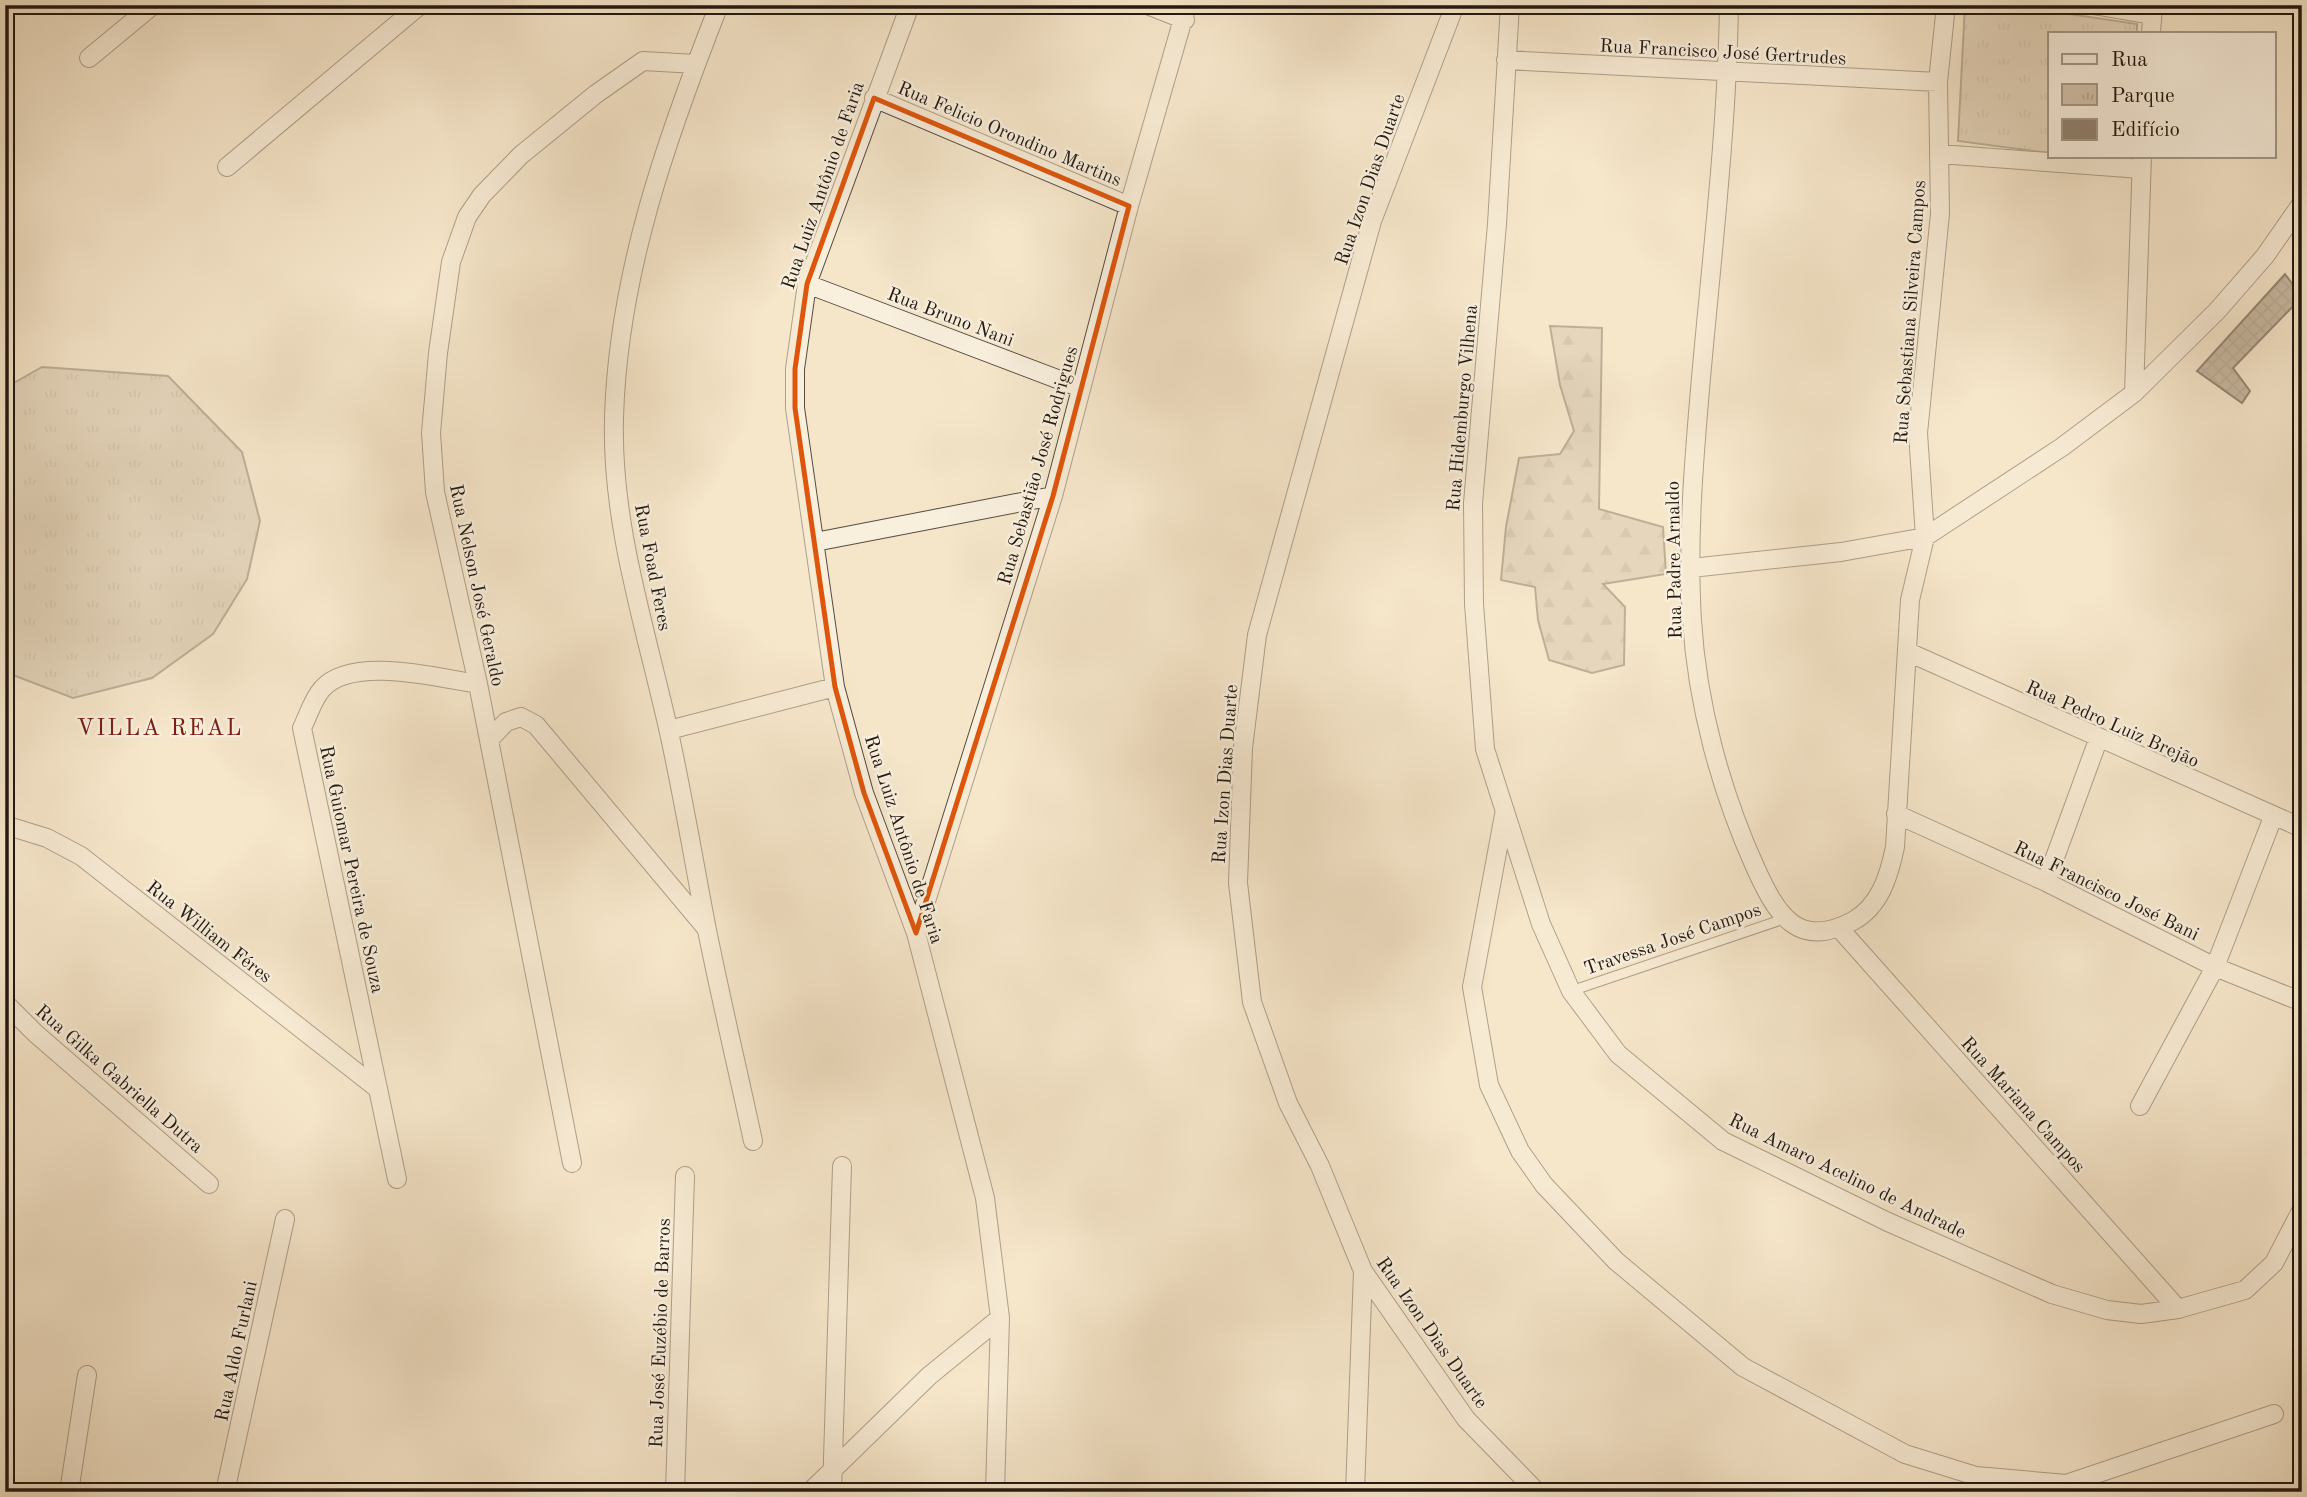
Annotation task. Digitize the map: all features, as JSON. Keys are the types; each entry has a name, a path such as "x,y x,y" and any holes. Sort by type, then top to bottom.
{"street":[{"path":"89,58 153,5"},
{"path":"227,167 420,5"},
{"name":"Rua Foad Feres","path":"719,5 643,218 623,325 614,417 616,477 626,548 669,730 707,930 753,1141"},
{"name":"Rua Luiz Antônio de Faria","path":"910,5 807,284 795,369 795,408 835,687 864,793 916,933 985,1198 1000,1318 995,1492"},
{"path":"1147,5 1186,13"},
{"name":"Rua Izon Dias Duarte","path":"1455,5 1372,221 1257,635 1243,748 1238,883 1252,1002 1288,1103 1320,1166 1363,1270 1466,1419 1537,1492"},
{"name":"Rua Hidemburgo Vilhena","path":"1504,811 1485,749 1474,604 1473,503 1497,223 1510,5"},
{"name":"Rua Padre Arnaldo","path":"1729,5 1728,73 1693,476 1692,621 1704,715 1741,836 1784,919"},
{"name":"Rua Sebastiana Silveira Campos","path":"1924,537 1918,433 1940,214 1938,82 1946,5"},
{"path":"2093,5 2152,18"},
{"name":"Rua Sebastião José Rodrigues","path":"916,933 1053,496 1129,206 1186,13"},
{"name":"Rua Francisco José Gertrudes","path":"1506,60 1938,82"},
{"name":"Rua Nelson José Geraldo","path":"572,1163 478,684 435,492 431,433 438,353 451,262 467,217 521,156 596,94 643,61 696,64"},
{"name":"Rua Felicio Orondino Martins","path":"874,98 1129,206"},
{"path":"1940,154 2141,162 2134,393"},
{"path":"1691,568 1840,552 1924,537 2062,447 2134,393 2217,311 2265,256 2302,203"},
{"name":"Rua Bruno Nani","path":"807,284 1081,388"},
{"path":"815,542 1053,496"},
{"path":"1784,919 1803,930 1821,933 1839,928 1870,907 1889,875 1895,847 1910,600 1924,537"},
{"name":"Rua Pedro Luiz Brejão","path":"1908,652 2098,740 2302,828"},
{"name":"Rua Guiomar Pereira de Souza","path":"397,1179 302,728 322,689 345,673 385,671 478,684"},
{"path":"669,730 835,687"},
{"path":"489,740 506,722 521,717 536,725 707,930"},
{"path":"2046,881 2098,740"},
{"path":"1504,811 1472,988 1489,1085 1520,1151 1544,1185 1616,1261 1743,1367 1905,1454 1976,1476 2066,1484 2274,1414"},
{"name":"Rua Amaro Acelino de Andrade","path":"1504,811 1541,924 1572,991 1618,1054 1723,1141 1888,1222 2052,1294 2141,1314 2178,1309 2245,1290 2274,1263 2302,1209"},
{"name":"Rua Francisco José Bani","path":"1895,814 2046,881 2216,967 2302,1002"},
{"path":"2140,1106 2216,967 2273,817"},
{"name":"Rua William Féres","path":"5,825 47,838 81,856 378,1089"},
{"name":"Rua Mariana Campos","path":"1839,928 2178,1309"},
{"name":"Rua Gilka Gabriella Dutra","path":"5,1003 35,1033 209,1184"},
{"path":"832,1492 842,1166"},
{"name":"Rua José Euzébio de Barros","path":"675,1492 685,1175"},
{"name":"Rua Aldo Furlani","path":"225,1492 285,1219"},
{"path":"1355,1492 1363,1270"},
{"path":"810,1492 929,1376 1000,1318"},
{"path":"69,1492 88,1375"}],"lane":[{"name":"Travessa José Campos","path":"1572,991 1784,919"}],"highlighted area":[{"path":"874,98 1129,206 1053,496 916,933 864,793 835,687 795,408 795,369 807,284"}],"green space":[{"path":"1965,5 2009,5 2137,24 2137,32 2048,32 2048,153 1958,141"},
{"path":"1550,326 1602,328 1599,509 1663,527 1666,574 1603,584 1625,607 1624,665 1592,673 1549,660 1538,620 1535,587 1501,580 1506,527 1519,458 1560,454 1574,431 1560,385"},
{"path":"42,367 168,376 242,452 260,521 247,579 213,634 152,678 73,698 5,672 5,388"}],"building":[{"path":"2285,274 2302,297 2233,368 2250,391 2242,403 2197,371"}],"district":[{"name":"VILLA REAL","path":"160,727"}]}
